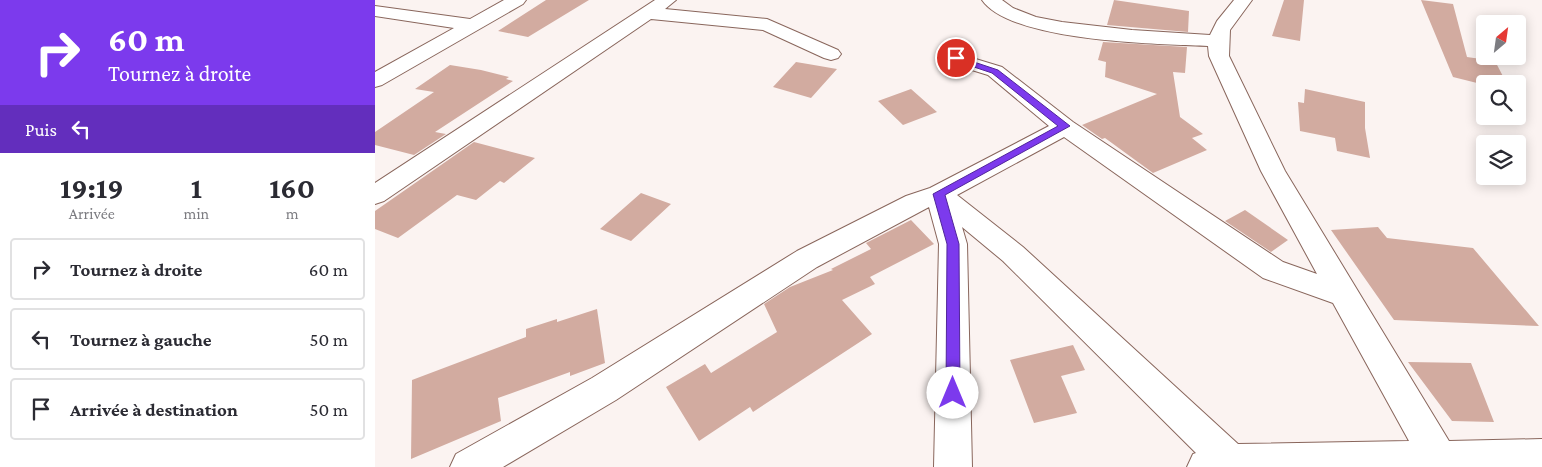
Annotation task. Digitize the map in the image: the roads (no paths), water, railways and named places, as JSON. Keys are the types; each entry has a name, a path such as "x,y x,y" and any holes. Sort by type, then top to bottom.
{"street":[{"path":"375,81 517,0"},
{"path":"375,195 667,0"},
{"path":"991,0 1005,11 1017,17 1043,24 1101,33 1217,41"},
{"path":"1243,0 1237,10 1223,24 1217,41 1219,56 1273,171 1439,459"},
{"path":"375,11 473,25"},
{"path":"647,13 767,25 831,54"},
{"path":"956,58 995,72 1065,126 1273,270 1344,295"},
{"path":"469,467 604,389 807,259 915,202 939,194 1065,126"},
{"path":"939,194 1013,254 1218,464 1313,464 1542,457"},
{"path":"939,194 953,244 953,467"}]}
